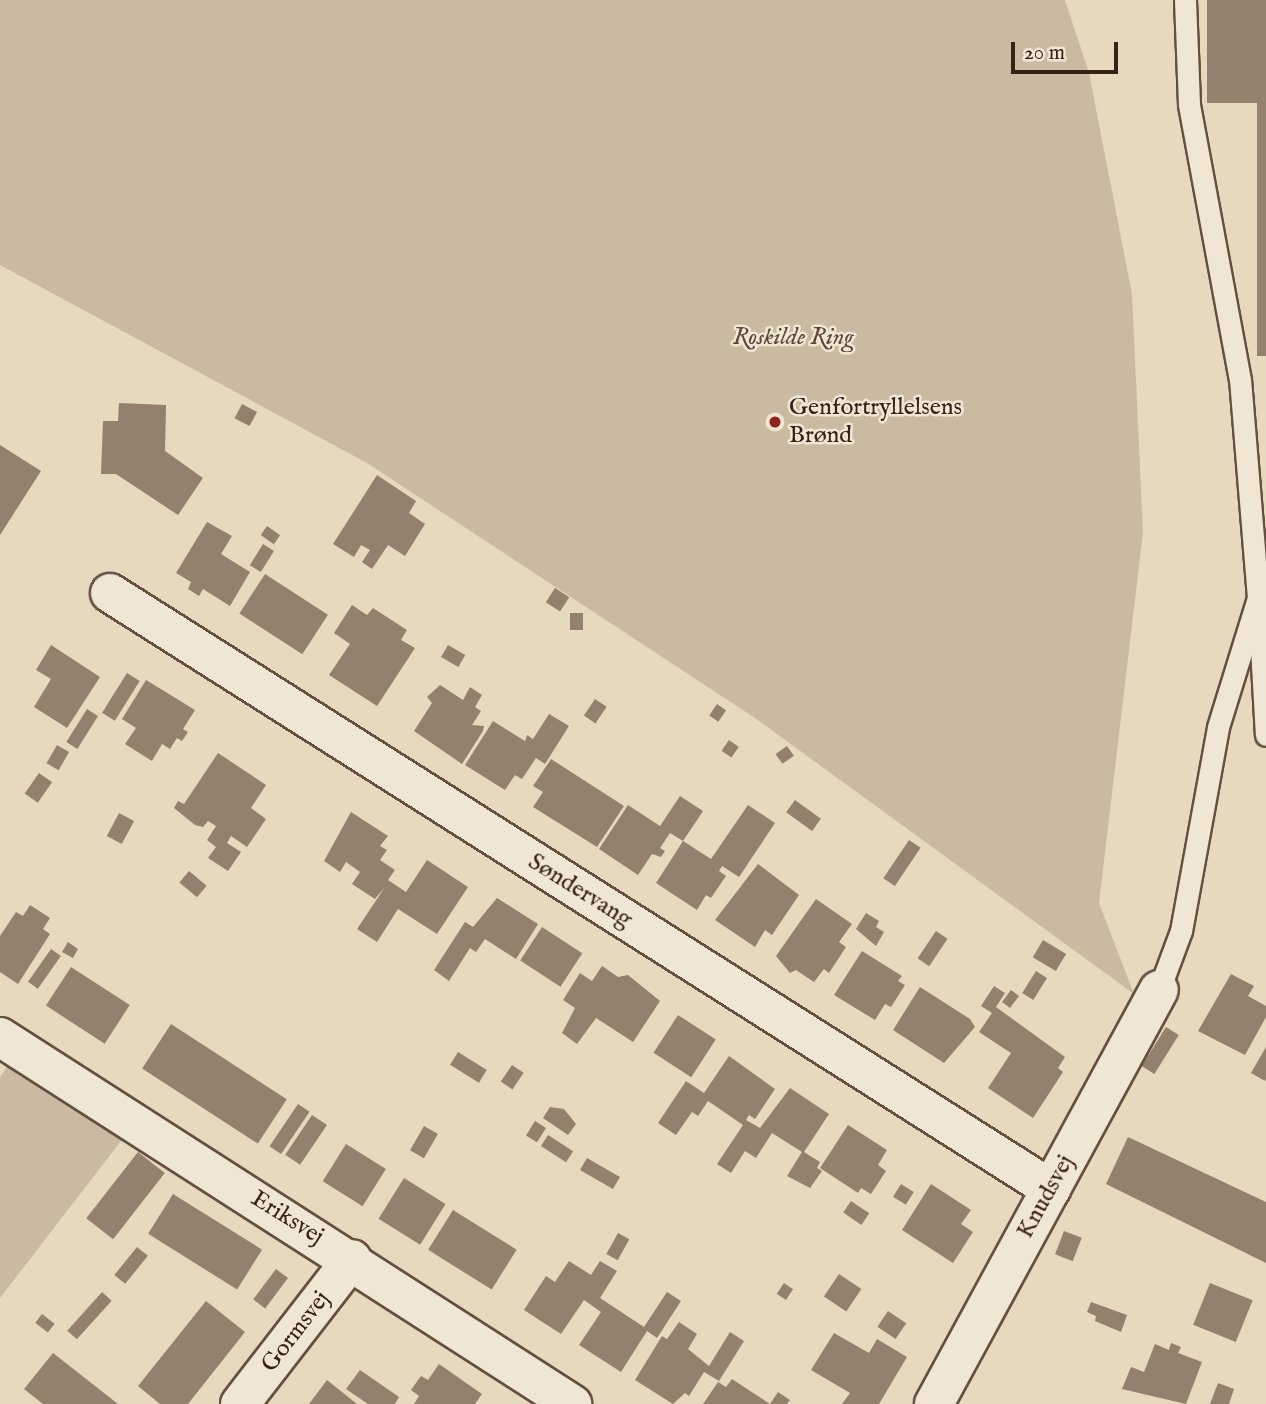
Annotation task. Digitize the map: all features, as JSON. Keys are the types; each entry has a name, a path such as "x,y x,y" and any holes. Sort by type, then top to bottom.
{"street":[{"name":"Søndervang","path":"110,593 1051,1189"},
{"name":"Knudsvej","path":"934,1404 1158,990"},
{"name":"Eriksvej","path":"0,1037 352,1259 572,1404"},
{"name":"Gormsvej","path":"240,1404 352,1259"}],"lane":[{"path":"1185,0 1189,104 1240,380 1266,735"},
{"path":"1158,990 1181,931 1218,727 1258,598"}],"green space":[{"name":"Roskilde Ring","path":"0,0 1065,0 1089,73 1132,294 1143,532 1099,903 1134,994 755,718 367,463 0,265"},
{"path":"9,1064 124,1137 0,1298 0,1077"}],"building":[{"path":"1207,0 1266,0 1266,356 1257,356 1257,103 1207,103"},
{"path":"119,403 166,405 165,451 203,478 178,515 116,474 101,474 103,421 118,421"},
{"path":"242,404 257,412 249,426 234,418"},
{"path":"0,445 41,471 0,535"},
{"path":"377,475 416,501 409,513 425,524 405,556 388,545 372,569 362,562 370,550 361,545 354,557 333,544"},
{"path":"207,522 232,536 221,554 250,572 230,606 203,589 199,596 188,589 191,582 176,573"},
{"path":"267,526 280,535 274,544 261,535"},
{"path":"263,544 274,551 261,572 250,565"},
{"path":"265,574 328,615 302,654 239,613"},
{"path":"555,588 569,597 560,612 546,602"},
{"path":"352,605 367,615 373,608 407,630 401,640 415,648 377,706 329,675 350,644 334,633"},
{"path":"570,613 583,613 583,630 570,630"},
{"path":"51,645 100,677 67,728 34,707 51,679 36,670"},
{"path":"448,645 465,655 458,667 441,657"},
{"path":"127,673 140,681 115,721 102,713"},
{"path":"146,680 195,710 183,729 188,732 182,741 177,738 170,749 162,744 152,761 125,744 136,728 122,719"},
{"path":"440,685 463,700 470,687 482,695 475,707 481,711 472,725 484,726 483,731 462,764 414,731 432,703 427,697"},
{"path":"595,699 607,707 595,723 584,716"},
{"path":"717,704 726,710 718,722 709,716"},
{"path":"87,709 98,716 77,749 66,742"},
{"path":"549,714 569,726 545,764 536,758 522,779 515,775 505,790 465,765 493,721 525,741 527,735 533,739"},
{"path":"729,740 739,747 731,758 722,751"},
{"path":"57,745 69,752 59,770 46,763"},
{"path":"787,746 794,756 782,764 776,754"},
{"path":"218,753 266,785 251,808 266,819 247,847 231,836 227,843 241,852 228,871 208,858 216,847 207,840 216,826 208,821 203,827 195,825 174,808 178,801 184,804"},
{"path":"551,759 624,806 597,847 533,807 543,792 533,786"},
{"path":"39,773 52,782 38,803 25,793"},
{"path":"680,796 703,811 683,841 670,833 660,848 665,851 661,857 652,854 638,875 599,849 628,805 660,826"},
{"path":"795,800 821,819 812,831 786,812"},
{"path":"748,805 775,823 739,877 722,866 719,871 726,876 711,898 706,895 697,910 656,883 683,841 711,859"},
{"path":"351,812 388,836 380,846 387,850 380,860 395,870 388,880 406,892 427,860 468,887 437,934 398,909 377,942 357,929 385,887 375,899 352,884 360,872 346,862 340,872 324,861"},
{"path":"119,813 134,821 122,844 107,836"},
{"path":"909,840 921,848 895,886 883,878"},
{"path":"758,864 799,895 772,935 765,930 755,947 715,920"},
{"path":"189,871 207,886 197,897 179,882"},
{"path":"497,898 538,924 516,959 485,939 476,952 470,948 449,981 434,970 465,922 473,927"},
{"path":"816,899 852,924 839,942 846,947 829,973 824,969 814,982 796,970 790,973 776,956"},
{"path":"30,905 50,918 43,929 50,934 18,984 0,972 0,936 16,912 23,916"},
{"path":"866,913 879,921 876,927 884,932 876,946 856,929"},
{"path":"542,927 582,953 560,987 520,961"},
{"path":"936,931 948,939 929,966 918,958"},
{"path":"1043,940 1066,954 1056,971 1033,957"},
{"path":"68,942 78,949 73,958 62,952"},
{"path":"51,949 61,956 38,989 28,982"},
{"path":"862,951 902,976 898,981 905,985 891,1007 885,1004 875,1020 834,995"},
{"path":"602,966 618,977 628,975 660,1001 633,1042 596,1018 577,1044 562,1033 575,1008 563,1000 580,973 592,981"},
{"path":"71,967 130,1005 105,1044 46,1006"},
{"path":"1036,971 1047,978 1033,1000 1022,993"},
{"path":"1231,974 1254,986 1248,996 1266,1006 1266,1017 1245,1055 1198,1031"},
{"path":"994,986 1005,993 996,1007 1065,1057 1058,1068 1063,1072 1033,1118 988,1088 1011,1053 979,1032 992,1013 981,1006"},
{"path":"920,987 970,1019 975,1027 944,1063 893,1030"},
{"path":"1011,990 1019,996 1010,1008 1002,1002"},
{"path":"678,1015 716,1040 691,1077 653,1053"},
{"path":"171,1024 287,1099 258,1144 142,1068"},
{"path":"1166,1027 1179,1035 1154,1074 1142,1066"},
{"path":"1266,1047 1266,1079 1265,1081 1251,1073"},
{"path":"458,1052 487,1070 479,1083 450,1065"},
{"path":"729,1056 775,1089 755,1119 749,1115 746,1120 760,1128 790,1088 829,1114 804,1152 820,1162 817,1168 822,1171 810,1188 787,1176 802,1152 772,1133 756,1158 745,1151 731,1173 717,1164 743,1125 708,1101 698,1116 692,1112 676,1135 658,1123 686,1081 704,1093"},
{"path":"512,1065 524,1073 512,1089 501,1082"},
{"path":"298,1104 310,1112 281,1154 269,1146"},
{"path":"550,1107 564,1109 576,1124 568,1135 543,1118"},
{"path":"312,1115 327,1125 300,1165 285,1155"},
{"path":"535,1121 546,1128 537,1142 526,1135"},
{"path":"848,1125 887,1150 878,1165 886,1171 871,1194 861,1188 858,1193 820,1168"},
{"path":"424,1126 438,1134 424,1158 410,1150"},
{"path":"548,1135 573,1151 566,1162 541,1146"},
{"path":"1128,1137 1266,1202 1266,1263 1106,1184"},
{"path":"346,1144 386,1169 363,1206 323,1181"},
{"path":"138,1152 165,1173 113,1239 86,1218"},
{"path":"587,1158 620,1177 613,1189 580,1170"},
{"path":"404,1178 446,1204 420,1245 379,1219"},
{"path":"901,1184 914,1192 906,1205 893,1197"},
{"path":"931,1184 971,1210 961,1224 973,1232 953,1263 902,1230"},
{"path":"173,1194 262,1250 237,1289 148,1234"},
{"path":"851,1201 869,1213 861,1225 843,1213"},
{"path":"453,1210 517,1250 492,1290 428,1250"},
{"path":"1064,1231 1082,1238 1073,1261 1055,1254"},
{"path":"618,1233 629,1239 618,1260 606,1254"},
{"path":"137,1247 148,1256 125,1284 114,1275"},
{"path":"569,1261 591,1275 600,1261 617,1271 600,1298 644,1327 667,1292 681,1301 657,1338 647,1331 621,1372 579,1345 601,1312 584,1300 561,1334 524,1310 546,1276 555,1282"},
{"path":"276,1269 288,1278 265,1308 253,1299"},
{"path":"839,1274 861,1289 846,1311 824,1296"},
{"path":"784,1283 793,1289 786,1300 777,1294"},
{"path":"1210,1283 1253,1300 1236,1342 1193,1325"},
{"path":"102,1292 112,1301 77,1339 67,1331"},
{"path":"206,1301 245,1332 188,1404 160,1404 138,1386"},
{"path":"1091,1302 1127,1315 1121,1332 1095,1321 1096,1316 1087,1312"},
{"path":"888,1311 906,1323 896,1339 877,1327"},
{"path":"42,1314 55,1324 48,1333 35,1323"},
{"path":"679,1322 697,1334 688,1349 709,1366 730,1332 744,1341 719,1381 704,1372 689,1396 685,1393 673,1404 635,1380 662,1336 667,1339"},
{"path":"834,1333 869,1353 877,1339 907,1357 879,1404 842,1404 850,1393 811,1370"},
{"path":"1171,1343 1181,1347 1178,1353 1202,1362 1186,1404 1122,1389 1131,1367 1144,1372 1155,1344 1169,1350"},
{"path":"53,1353 118,1404 43,1404 24,1389"},
{"path":"439,1364 482,1394 475,1404 414,1404 419,1396 411,1390 421,1376 428,1380"},
{"path":"360,1370 399,1397 395,1404 368,1404 346,1389"},
{"path":"732,1379 770,1404 703,1404 718,1382 726,1387"},
{"path":"327,1380 357,1404 309,1404"},
{"path":"1218,1383 1234,1389 1229,1404 1210,1404"},
{"path":"778,1392 790,1400 787,1404 770,1404"}],"place":[{"name":"Genfortryllelsens Brønd","path":"775,422"}]}
